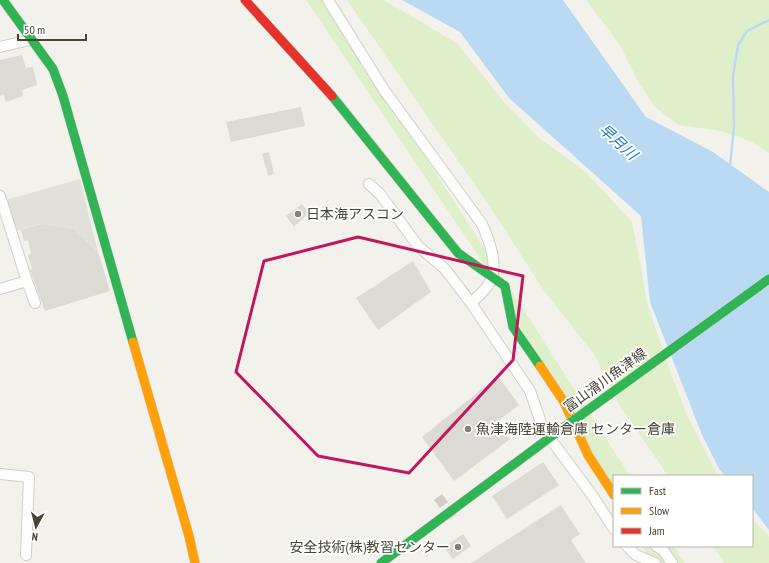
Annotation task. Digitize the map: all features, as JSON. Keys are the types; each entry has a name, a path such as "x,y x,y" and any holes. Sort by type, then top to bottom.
{"street":[{"path":"3,0 30,40 53,69 63,96 189,536 195,563"},
{"path":"245,0 324,87 458,253 505,286 508,298 508,313 513,327 564,402 588,455 613,493"},
{"path":"328,0 384,90 482,224 490,240 492,252 492,276 490,284 471,304"},
{"path":"0,47 30,40"},
{"path":"369,184 380,194 418,246 445,269 471,304 530,391 541,423 553,435 613,527"},
{"path":"0,196 35,303"},
{"name":"富山滑川魚津線","path":"381,563 553,435 769,279"},
{"path":"0,289 27,281"},
{"path":"0,474 29,477 26,555"},
{"path":"628,547 636,559 655,563"},
{"path":"658,547 663,550 672,563"}],"highlighted area":[{"path":"358,237 523,276 513,360 409,473 318,456 236,372 264,261"}],"green space":[{"path":"306,0 325,0 629,475 613,475 613,494 492,276"},
{"path":"347,0 384,0 458,44 504,102 539,138 585,171 632,222 647,303 671,374 687,415 717,475 667,475 619,404 594,354 544,291 492,210"},
{"path":"586,0 769,0 769,153 750,141 721,131 678,125 655,107 640,85 620,45"},
{"path":"753,519 769,537 769,563 724,563 714,547 753,547"},
{"path":"643,547 675,547 685,563 651,563"}],"shaded area":[{"path":"80,179 98,252 73,229 41,224 16,231 6,200"}],"water":[{"name":"早月川","path":"402,0 563,0 646,117 713,152 769,192 769,530 753,509 753,475 724,475 719,469 702,435 650,302 641,216 509,98 460,32"}],"building":[{"path":"22,55 26,68 33,67 37,85 22,90 23,96 6,102 4,95 0,96 0,60"},
{"path":"301,107 305,126 231,142 226,122"},
{"path":"269,152 274,174 268,176 262,154"},
{"name":"日本海アスコン","path":"302,204 309,213 294,227 286,216"},
{"path":"41,224 73,229 98,252 110,291 45,311 30,270 32,269 28,255 31,253 28,240 24,241 21,230"},
{"path":"413,261 431,292 378,330 356,298"},
{"name":"魚津海陸運輸倉庫 センター倉庫","path":"498,376 519,405 498,421 510,439 454,481 422,437"},
{"path":"543,462 559,485 507,519 492,496"},
{"path":"561,505 580,534 571,540 586,563 471,563"},
{"name":"安全技術(株)教習センター","path":"463,534 471,546 453,559 444,547"}],"waterway":[{"path":"730,166 734,126 733,76 738,45 747,31 769,20"}],"tunnel":[{"path":"438,497 455,520"}],"traffic: fast":[{"path":"3,0 53,69 63,96 133,342"},
{"path":"332,96 458,253 505,286 513,327 540,366"},
{"path":"556,433 769,279"},
{"path":"381,563 556,433"}],"traffic: slow":[{"path":"133,342 189,536 195,563"},
{"path":"540,366 564,402 588,455 613,493"}],"traffic: jam":[{"path":"245,0 332,96"}],"place":[{"name":"日本海アスコン","path":"298,214"},
{"name":"魚津海陸運輸倉庫 センター倉庫","path":"468,429"},
{"name":"安全技術(株)教習センター","path":"458,547"}]}
